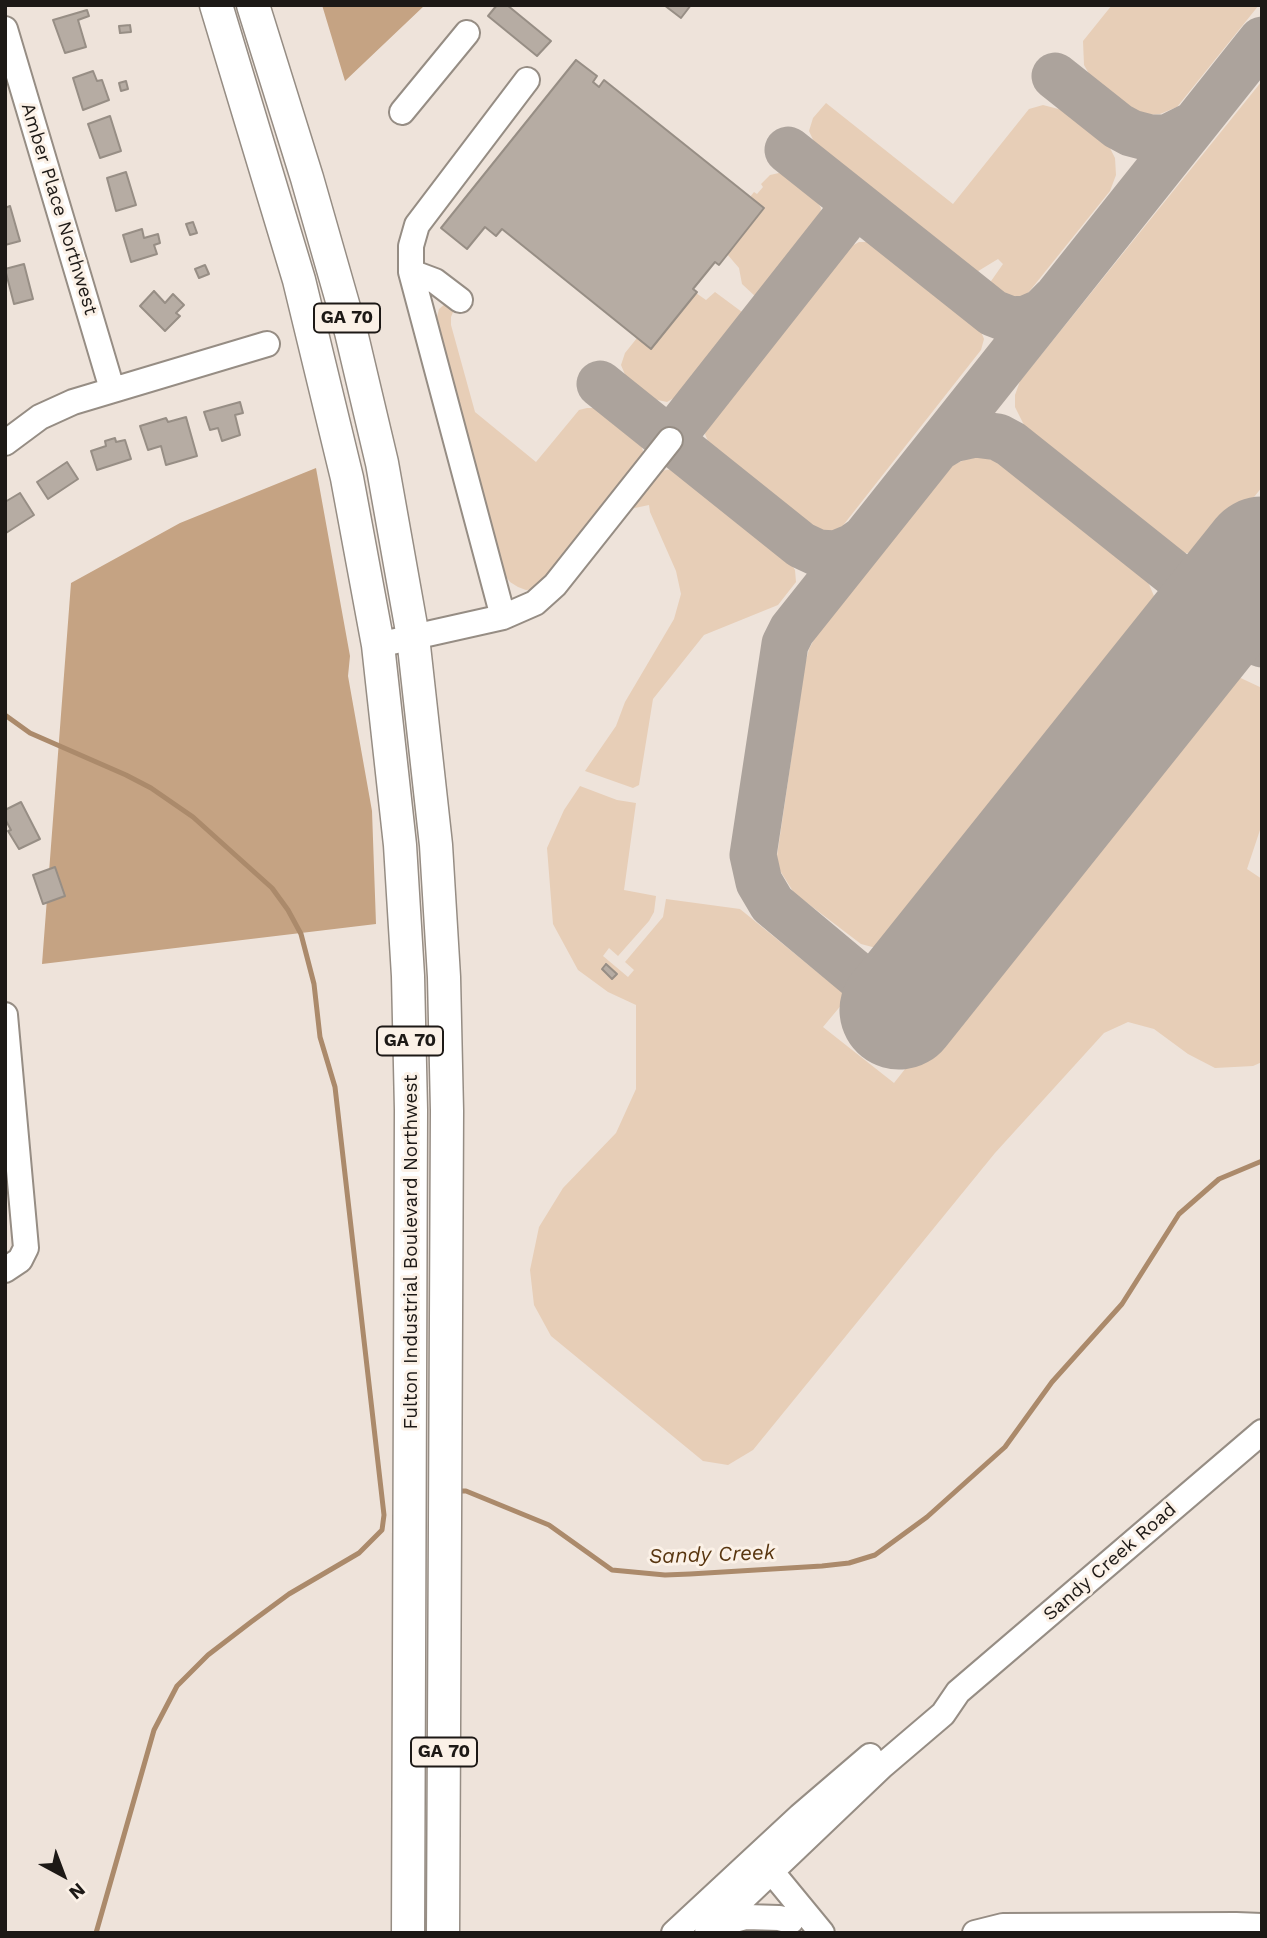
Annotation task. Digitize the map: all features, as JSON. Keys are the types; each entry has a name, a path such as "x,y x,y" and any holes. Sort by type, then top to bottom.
{"main road":[{"name":"Fulton Industrial Boulevard Northwest","path":"216,5 279,209 347,478 378,645 400,845 408,976 411,1110 408,1933"},
{"name":"Fulton Industrial Boulevard Northwest","path":"253,5 351,332 382,463 413,637 436,845 444,977 447,1111 443,1933"}],"street":[{"name":"Amber Place Northwest","path":"5,29 112,389"},
{"path":"402,112 467,33"},
{"path":"503,617 411,272 411,246 417,225 527,80"},
{"path":"411,272 435,281 460,300"},
{"path":"5,443 40,418 74,402 267,344"},
{"path":"378,645 503,617 535,603 555,585 670,440"},
{"path":"5,1015 26,1248 13,1265"},
{"name":"Sandy Creek Road","path":"711,1929 760,1872 800,1816 932,1703 958,1692 1262,1432"},
{"path":"760,1872 797,1927"},
{"path":"760,1872 822,1933"},
{"name":"Sandy Creek Road","path":"674,1933 760,1872"},
{"path":"711,1929 746,1917 779,1918 797,1927"},
{"path":"975,1933 1003,1926 1236,1929 1262,1926"}],"shaded area":[{"path":"322,5 425,5 345,81"},
{"path":"1112,5 1259,5 1177,107 1160,114 1147,115 1133,112 1092,79 1084,65 1083,41"},
{"path":"1262,81 1262,487 1213,549 1199,554 1186,553 1173,549 1027,431 1015,407 1015,395 1020,381"},
{"path":"826,103 953,204 1029,109 1043,105 1066,111 1108,144 1115,158 1116,175 1110,191 1024,298 1015,301 1006,298 989,284 1003,264 998,259 975,273 816,146 809,131 813,118"},
{"path":"779,173 789,176 814,196 821,208 820,216 757,298 742,284 739,268 727,254 764,209 750,197 754,192 757,194 763,187 761,184 770,175"},
{"path":"859,242 871,242 980,329 984,339 981,350 841,528 829,533 814,530 710,446 705,434 709,422 850,247"},
{"path":"715,292 742,312 742,316 679,395 667,402 653,399 626,377 621,365 625,353 637,338 651,349 696,293 706,300"},
{"path":"445,304 456,305 451,325 475,412 536,462 579,410 587,408 603,412 640,441 643,451 641,462 544,583 535,589 518,587 504,574 437,317 439,309"},
{"path":"981,457 1000,462 1148,582 1157,603 1157,619 897,943 876,948 861,944 794,893 779,869 777,856 805,664 818,632 953,465 966,459"},
{"path":"316,468 350,656 348,676 372,811 376,924 42,964 71,583 180,523"},
{"path":"675,469 789,560 795,570 796,582 778,605 704,635 653,699 639,785 633,788 585,771 616,726 625,702 674,619 681,594 676,571 649,505 630,509 659,471"},
{"path":"1230,673 1262,688 1262,824 1247,869 1262,879 1262,1062 1253,1066 1215,1068 1188,1054 1154,1029 1128,1022 1104,1033 995,1153 753,1450 728,1465 703,1461 551,1336 534,1305 530,1270 539,1227 563,1188 616,1133 636,1089 636,1005 608,992 578,970 553,924 547,848 564,810 580,786 617,800 636,803 624,890 656,896 654,912 618,956 609,948 603,956 628,977 634,970 625,962 663,917 666,899 740,909 848,997 823,1027 894,1083 1214,677"}],"building":[{"path":"497,5 507,5 551,41 537,56 488,16"},
{"path":"664,5 691,5 681,18"},
{"path":"87,10 89,16 78,20 86,47 65,53 53,20"},
{"path":"130,25 131,32 120,33 119,26"},
{"path":"576,60 597,76 593,82 599,87 604,80 764,208 719,265 715,262 693,289 697,292 651,349 502,229 496,236 485,227 467,249 441,228"},
{"path":"93,71 97,81 102,80 109,100 83,110 73,78"},
{"path":"126,81 128,89 121,91 119,83"},
{"path":"110,116 121,151 100,158 88,124"},
{"path":"126,172 136,205 116,211 107,178"},
{"path":"10,206 20,241 5,245 5,208"},
{"path":"193,222 197,233 190,235 186,224"},
{"path":"142,229 144,238 158,234 160,243 154,245 157,254 131,262 123,235"},
{"path":"24,264 33,299 14,304 5,269"},
{"path":"205,265 209,274 199,278 195,269"},
{"path":"154,291 165,303 173,294 184,305 176,313 180,316 165,331 140,306"},
{"path":"240,402 243,413 235,415 240,435 222,441 218,428 210,430 204,412"},
{"path":"186,417 197,456 166,465 161,446 148,450 140,426 166,418 168,422"},
{"path":"115,438 116,442 125,440 131,459 97,470 91,451 106,446 105,441"},
{"path":"67,462 78,479 48,499 37,482"},
{"path":"20,493 34,515 6,533 5,502"},
{"path":"21,802 40,839 19,849 8,831 11,830 5,819 5,810"},
{"path":"55,867 65,896 43,904 33,875"},
{"path":"606,964 617,974 612,979 602,969"}],"waterway":[{"path":"5,715 30,733 151,788 193,817 272,888 301,934 314,984 320,1037 335,1087 384,1515 382,1530 359,1553 289,1594 208,1655 177,1686 154,1730 96,1933"},
{"name":"Sandy Creek","path":"454,1491 466,1491 549,1525 612,1570 665,1575 690,1574 822,1566 849,1563 875,1555 927,1517 1005,1447 1052,1382 1122,1304 1179,1214 1219,1179 1262,1161"}],"taxiway":[{"path":"899,1010 772,904 759,882 753,855 785,644 792,630 1262,40"},
{"path":"1055,76 1118,126 1131,133 1150,138 1167,138 1193,125"},
{"path":"788,150 993,313 1011,320 1026,319 1042,312 1055,299"},
{"path":"670,440 856,204"},
{"path":"600,384 801,545 818,553 836,554 864,539"},
{"path":"937,448 952,439 975,434 998,437 1011,444 1262,644"},
{"path":"1244,579 1239,598 1240,615 1254,637 1240,632 1221,632 1209,635 1190,646 1199,613 1196,598 1185,583 1209,591 1226,588 1244,579"}],"runway":[{"path":"899,1010 1262,556"}]}
